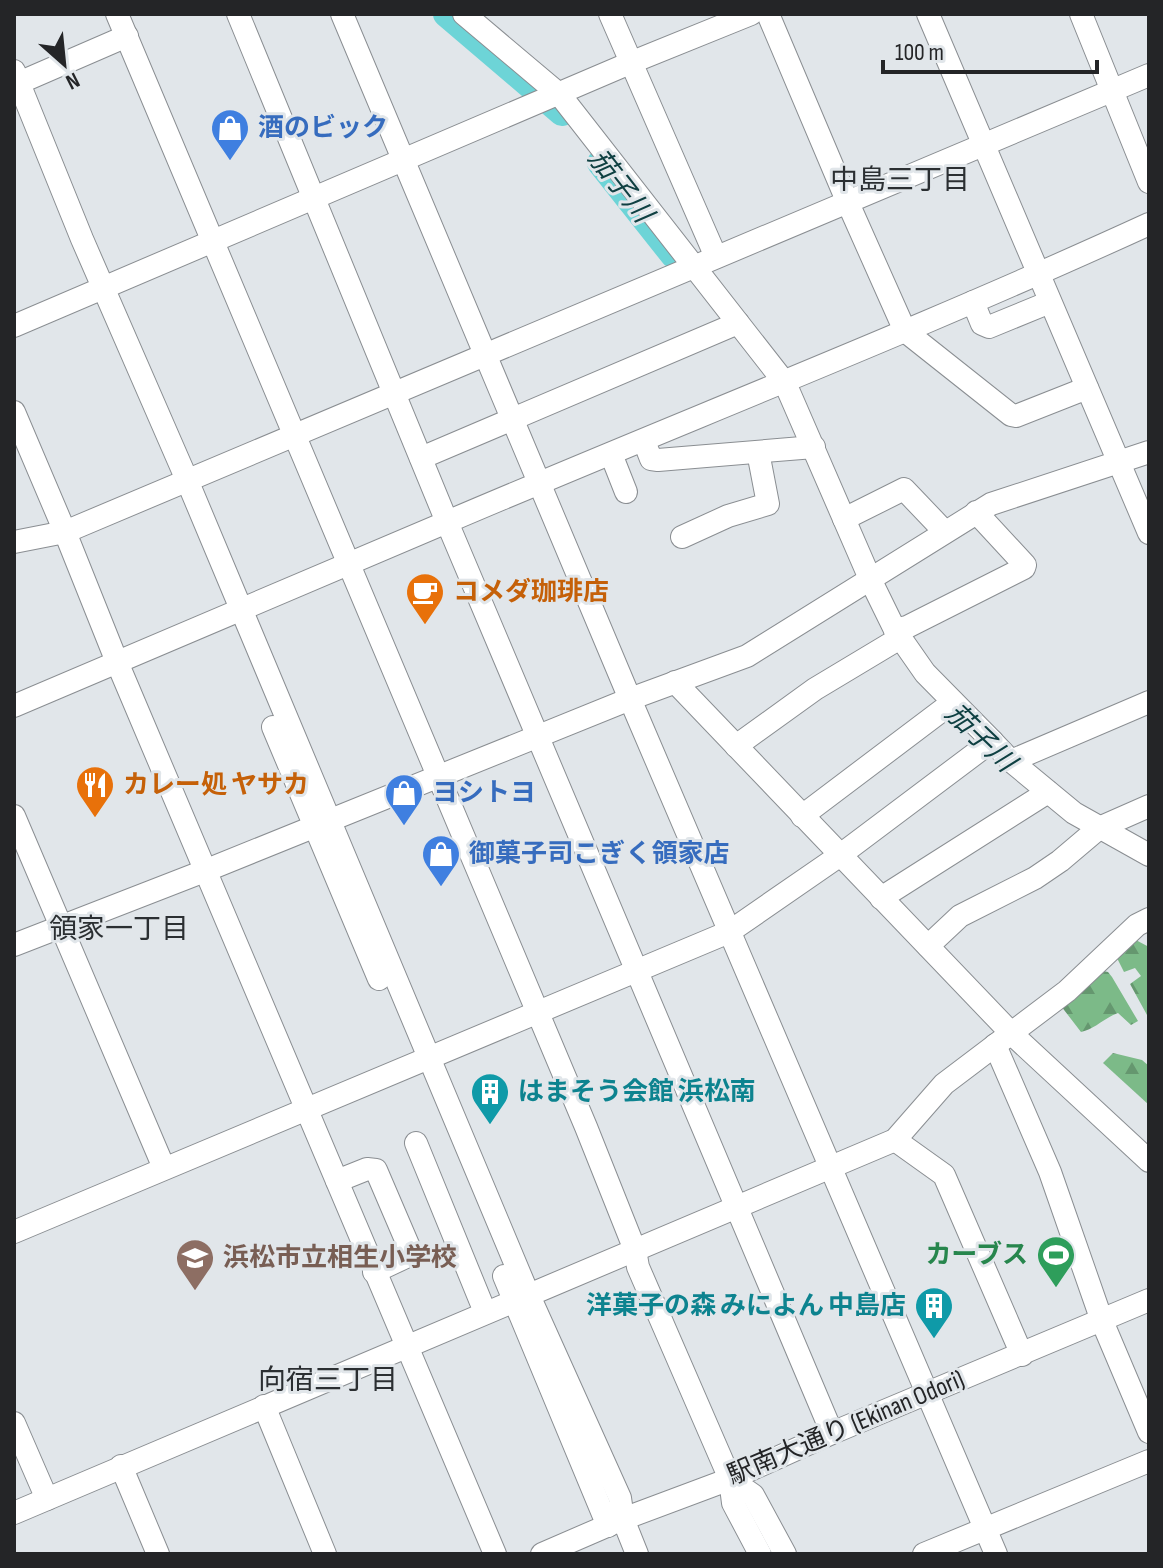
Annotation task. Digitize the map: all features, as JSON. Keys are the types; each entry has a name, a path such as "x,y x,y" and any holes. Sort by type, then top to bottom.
{"street":[{"path":"117,14 586,1127 635,1250 638,1267 730,1479 733,1503 760,1554"},
{"path":"238,14 447,522 832,1433"},
{"path":"342,14 630,699 996,1554"},
{"path":"464,14 560,95 785,383 844,519 867,583 896,638 949,705 987,744 1011,761 1043,795 1095,832 1149,855"},
{"path":"610,14 716,257"},
{"path":"14,326 751,14"},
{"path":"768,14 905,331 1011,415 1016,416 1087,388"},
{"path":"928,14 1149,533"},
{"path":"1081,14 1114,89 1149,182"},
{"path":"98,292 16,81 127,36"},
{"path":"14,542 65,532 1149,75"},
{"path":"14,110 98,292 180,483 615,1522 637,1554"},
{"path":"14,706 540,483 785,383 1149,224"},
{"path":"973,302 982,324 989,327 1050,302"},
{"path":"421,458 738,323"},
{"path":"14,412 25,463 65,532 117,662 495,1554"},
{"path":"644,441 651,459 658,460 814,447"},
{"path":"682,537 728,516 768,504 758,452"},
{"path":"14,945 751,653 976,512 1011,496 1149,452"},
{"path":"611,454 626,492"},
{"path":"844,519 904,489 944,531"},
{"path":"736,746 815,689 896,638 907,627 1024,568 1025,565 976,512"},
{"path":"675,682 928,946 1003,1040 1149,1161"},
{"path":"1011,761 1149,702"},
{"path":"802,816 949,705"},
{"path":"16,1225 164,1168 729,932 839,856 987,744"},
{"path":"881,898 1043,795"},
{"path":"928,946 960,916 1039,875 1095,832 1149,806"},
{"path":"14,816 164,1168"},
{"path":"14,1513 895,1140 944,1084 1067,991 1137,925 1149,919"},
{"path":"1003,1040 1102,1321 1149,1432"},
{"path":"895,1140 944,1175 1022,1355"},
{"path":"416,1143 485,1312"},
{"path":"337,1181 367,1169 376,1170 409,1247 408,1256 374,1272"},
{"name":"駅南大通り (Ekinan Odori)","path":"542,1554 615,1522 730,1479 1149,1300"},
{"path":"264,1406 325,1554"},
{"path":"14,1423 47,1499"},
{"path":"924,1554 1149,1461"},
{"path":"121,1466 158,1554"},
{"path":"730,1479 753,1495 785,1554"}],"green space":[{"path":"1134,939 1149,947 1147,1015 1130,984 1141,976 1135,968 1124,972 1116,956"},
{"path":"1103,971 1112,977 1138,1021 1131,1025 1118,1013 1081,1032 1061,1006"},
{"path":"1113,1053 1142,1060 1149,1066 1149,1105 1103,1063"}],"waterway":[{"name":"茄子川","path":"446,14 562,113"},
{"name":"茄子川","path":"600,163 673,255"}],"place":[{"name":"酒のビック","path":"230,162"},
{"name":"コメダ珈琲店","path":"425,626"},
{"name":"カレー処 ヤサカ","path":"95,819"},
{"name":"ヨシトヨ","path":"404,827"},
{"name":"御菓子司こぎく領家店","path":"441,888"},
{"name":"はまそう会館 浜松南","path":"490,1126"},
{"name":"カーブス","path":"1056,1289"},
{"name":"浜松市立相生小学校","path":"195,1292"},
{"name":"洋菓子の森 みによん 中島店","path":"934,1340"}],"district":[{"name":"中島三丁目","path":"900,180"},
{"name":"領家一丁目","path":"119,929"},
{"name":"向宿三丁目","path":"328,1380"}]}
